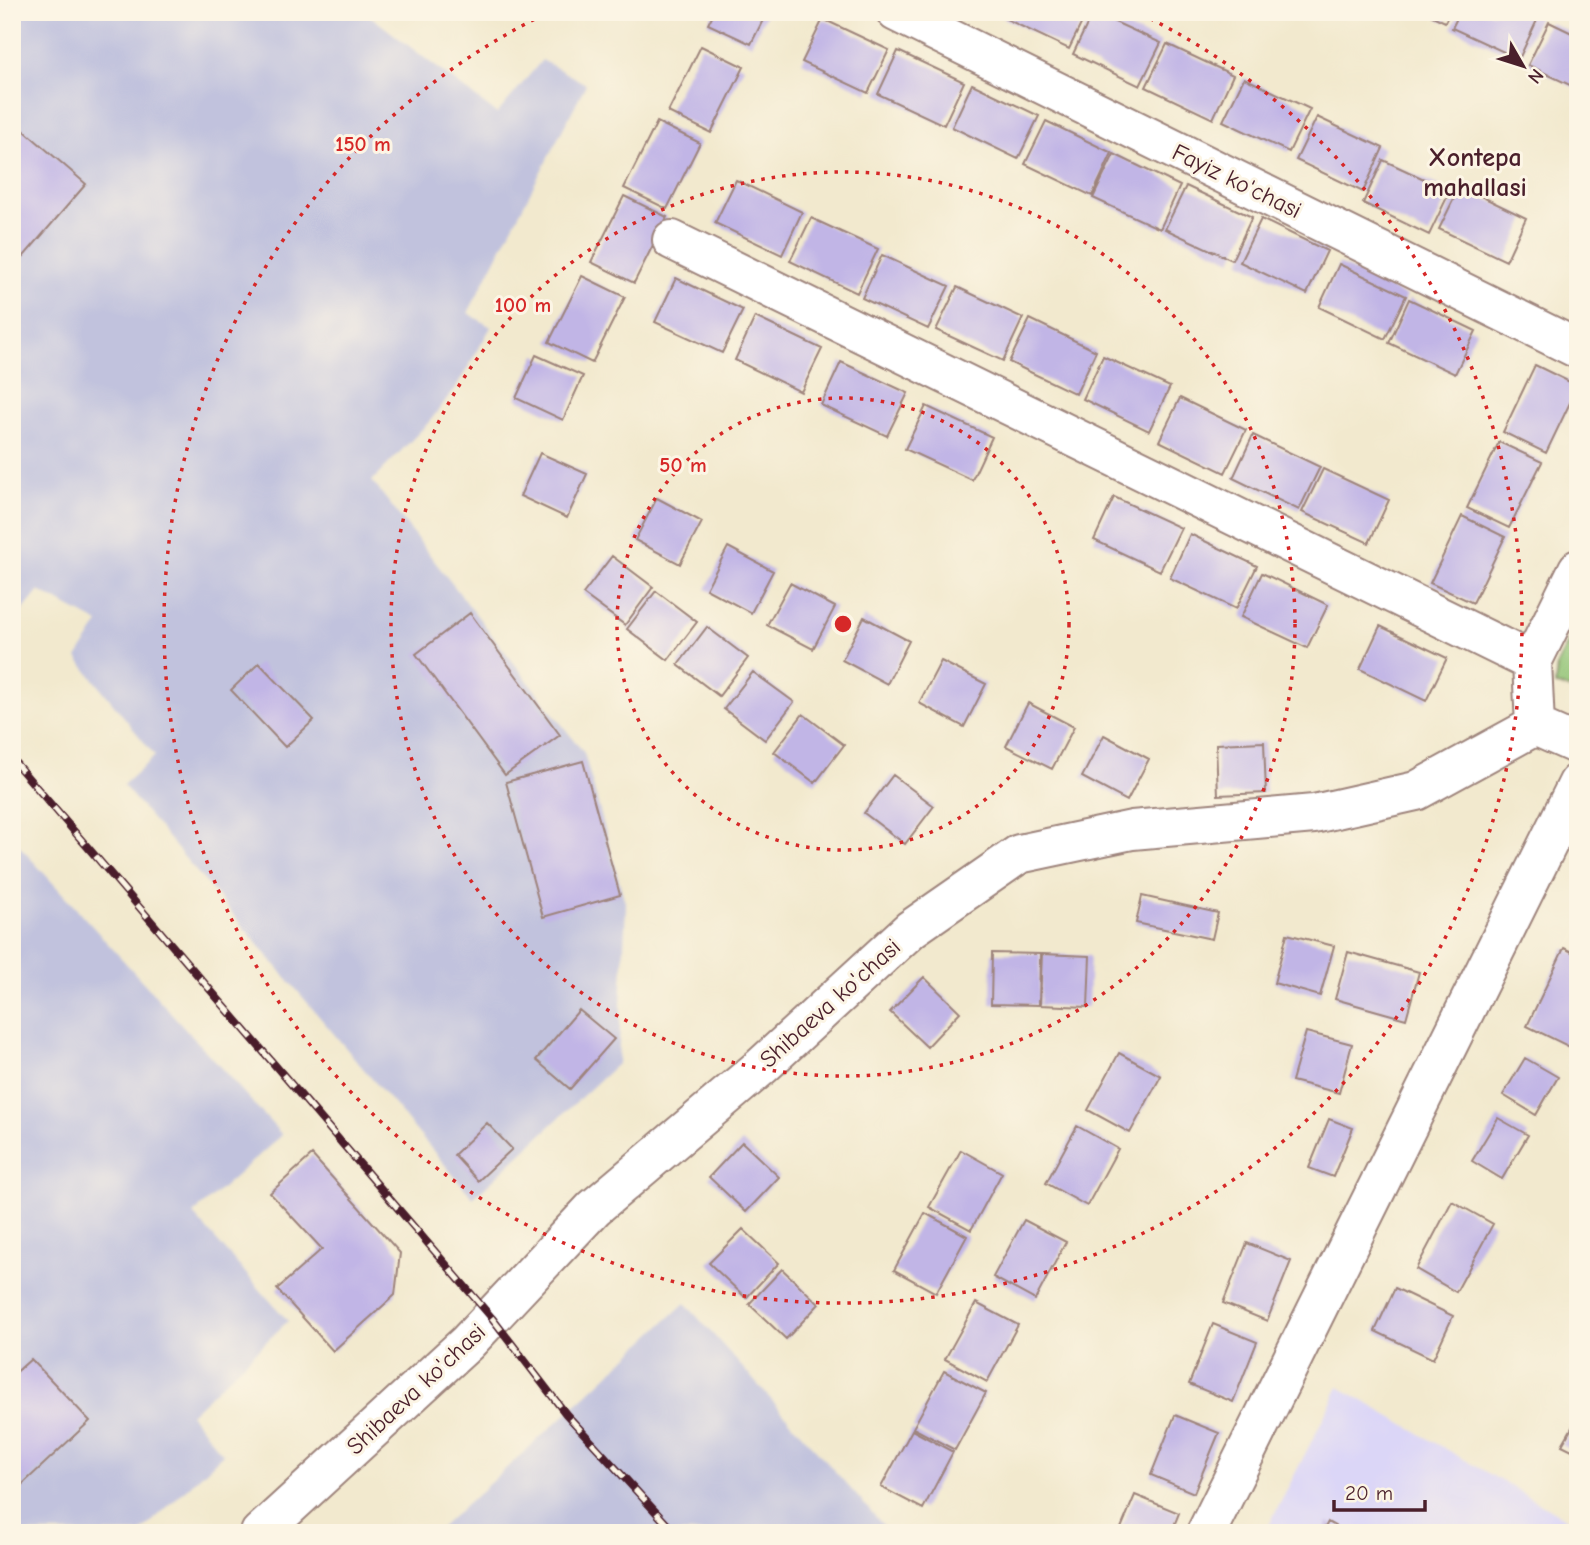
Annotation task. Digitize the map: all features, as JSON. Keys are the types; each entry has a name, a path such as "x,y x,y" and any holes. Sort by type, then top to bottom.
{"street":[{"name":"Fayiz ko'chasi","path":"896,12 1578,349"},
{"path":"672,240 1532,662"},
{"path":"1578,569 1532,662 1535,726 1578,746"},
{"name":"Shibaeva ko'chasi","path":"260,1533 467,1343 594,1208 762,1066 911,929 1019,854 1132,830 1314,814 1416,791 1535,726"},
{"path":"1206,1533 1578,783"}],"shaded area":[{"path":"12,12 365,12 497,114 542,60 586,84 468,313 491,327 457,386 430,421 372,481 584,753 626,906 618,1063 473,1198 123,785 155,756 77,658 99,623 39,591 12,624"},
{"path":"12,838 282,1135 193,1214 288,1321 190,1414 223,1454 140,1533 12,1533"},
{"path":"685,1303 890,1533 435,1533 566,1414"},
{"path":"1339,1387 1572,1522 1567,1533 1265,1533"}],"green space":[{"path":"1578,622 1578,690 1555,686 1557,665"}],"building":[{"path":"714,12 767,12 751,44 708,24"},
{"path":"1005,12 1087,12 1069,49 1002,17"},
{"path":"1093,12 1161,43 1140,86 1073,54"},
{"path":"1424,12 1450,12 1445,22"},
{"path":"1460,12 1531,12 1539,16 1519,59 1452,28"},
{"path":"823,19 889,50 868,93 802,62"},
{"path":"1549,22 1578,36 1578,89 1528,65"},
{"path":"1167,44 1233,75 1213,119 1146,87"},
{"path":"701,46 744,67 711,133 668,112"},
{"path":"898,51 964,82 944,125 878,94"},
{"path":"1244,78 1310,109 1289,152 1223,121"},
{"path":"972,84 1039,116 1018,159 952,127"},
{"path":"1317,117 1383,148 1363,192 1296,160"},
{"path":"12,120 86,184 12,270"},
{"path":"1046,121 1112,153 1092,196 1025,164"},
{"path":"657,122 700,143 667,209 624,188"},
{"path":"1114,154 1180,186 1160,229 1093,198"},
{"path":"1383,160 1450,191 1429,235 1363,203"},
{"path":"736,180 802,212 782,255 715,223"},
{"path":"1186,186 1252,217 1232,260 1165,229"},
{"path":"1460,186 1526,218 1506,261 1439,229"},
{"path":"624,196 667,217 634,283 591,262"},
{"path":"811,218 878,249 857,293 790,261"},
{"path":"1261,219 1327,251 1307,294 1240,262"},
{"path":"882,255 949,286 928,329 862,298"},
{"path":"1339,264 1406,296 1385,339 1319,307"},
{"path":"582,276 625,297 592,363 549,342"},
{"path":"676,278 743,310 722,353 655,322"},
{"path":"957,287 1023,318 1003,361 936,330"},
{"path":"1409,299 1476,331 1455,374 1389,343"},
{"path":"755,317 822,349 801,392 735,360"},
{"path":"1030,319 1096,351 1076,394 1009,362"},
{"path":"536,355 583,376 563,420 516,398"},
{"path":"1103,356 1170,387 1149,431 1083,399"},
{"path":"841,362 908,393 887,436 821,405"},
{"path":"1535,365 1578,386 1546,453 1503,432"},
{"path":"1180,398 1246,430 1225,473 1159,441"},
{"path":"926,406 992,437 972,480 905,449"},
{"path":"1253,435 1320,467 1299,510 1233,478"},
{"path":"1499,442 1542,462 1509,528 1467,508"},
{"path":"540,453 587,474 567,518 520,496"},
{"path":"1323,469 1389,500 1369,543 1302,512"},
{"path":"1114,497 1181,528 1160,571 1094,540"},
{"path":"657,498 702,522 680,564 635,540"},
{"path":"1462,516 1505,537 1473,603 1430,583"},
{"path":"1190,534 1257,566 1236,609 1170,578"},
{"path":"728,547 773,571 751,613 706,589"},
{"path":"612,556 653,587 625,625 583,594"},
{"path":"1262,573 1328,605 1307,648 1241,617"},
{"path":"790,583 835,607 813,649 767,625"},
{"path":"656,591 697,622 668,660 627,629"},
{"path":"470,613 560,735 505,775 416,654"},
{"path":"864,617 909,641 887,684 842,660"},
{"path":"1380,626 1447,658 1426,701 1360,669"},
{"path":"707,627 748,658 719,696 678,665"},
{"path":"941,661 986,684 964,727 919,703"},
{"path":"259,663 314,720 285,747 231,690"},
{"path":"753,672 794,702 765,740 724,709"},
{"path":"1028,703 1074,727 1052,769 1006,746"},
{"path":"803,714 844,745 815,783 774,752"},
{"path":"1104,735 1149,759 1127,801 1082,777"},
{"path":"1264,742 1266,793 1218,795 1216,744"},
{"path":"583,761 620,895 543,917 506,782"},
{"path":"893,775 934,806 905,844 864,813"},
{"path":"1142,896 1218,913 1212,939 1136,923"},
{"path":"1287,934 1334,946 1320,996 1274,983"},
{"path":"1564,948 1578,955 1578,1051 1527,1026"},
{"path":"1348,952 1419,972 1406,1019 1335,999"},
{"path":"992,953 1040,954 1039,1005 991,1004"},
{"path":"1042,954 1090,956 1088,1007 1040,1005"},
{"path":"924,977 960,1012 927,1047 890,1012"},
{"path":"579,1010 614,1039 570,1089 536,1060"},
{"path":"1306,1032 1352,1044 1339,1093 1292,1081"},
{"path":"1119,1053 1161,1076 1130,1133 1088,1110"},
{"path":"1525,1058 1558,1077 1536,1115 1503,1095"},
{"path":"1498,1118 1528,1135 1502,1179 1472,1161"},
{"path":"1329,1119 1353,1128 1333,1177 1309,1168"},
{"path":"487,1123 512,1149 478,1181 454,1155"},
{"path":"1077,1126 1118,1149 1087,1206 1046,1183"},
{"path":"742,1142 779,1177 746,1212 709,1177"},
{"path":"961,1150 1002,1173 971,1230 929,1207"},
{"path":"312,1155 400,1253 395,1295 333,1351 277,1289 322,1249 270,1193"},
{"path":"1452,1201 1493,1224 1456,1292 1416,1269"},
{"path":"925,1213 967,1236 936,1293 894,1270"},
{"path":"1024,1220 1066,1242 1035,1300 993,1277"},
{"path":"743,1229 779,1263 746,1298 709,1263"},
{"path":"1247,1243 1291,1261 1267,1321 1223,1303"},
{"path":"782,1269 819,1304 786,1339 749,1304"},
{"path":"1395,1288 1453,1316 1433,1359 1375,1331"},
{"path":"976,1303 1018,1325 987,1382 945,1359"},
{"path":"1213,1324 1257,1342 1233,1402 1189,1384"},
{"path":"31,1359 90,1421 12,1494 12,1376"},
{"path":"944,1371 986,1393 955,1450 913,1428"},
{"path":"1175,1415 1219,1433 1194,1493 1151,1475"},
{"path":"1578,1417 1578,1453 1562,1445"},
{"path":"912,1430 953,1452 923,1509 881,1487"},
{"path":"1135,1495 1179,1513 1171,1533 1119,1533"},
{"path":"1328,1522 1347,1533 1322,1533"}],"railway":[{"path":"12,759 492,1318 566,1414 675,1533"}],"district":[{"name":"Xontepa mahallasi","path":"1475,172"}]}
